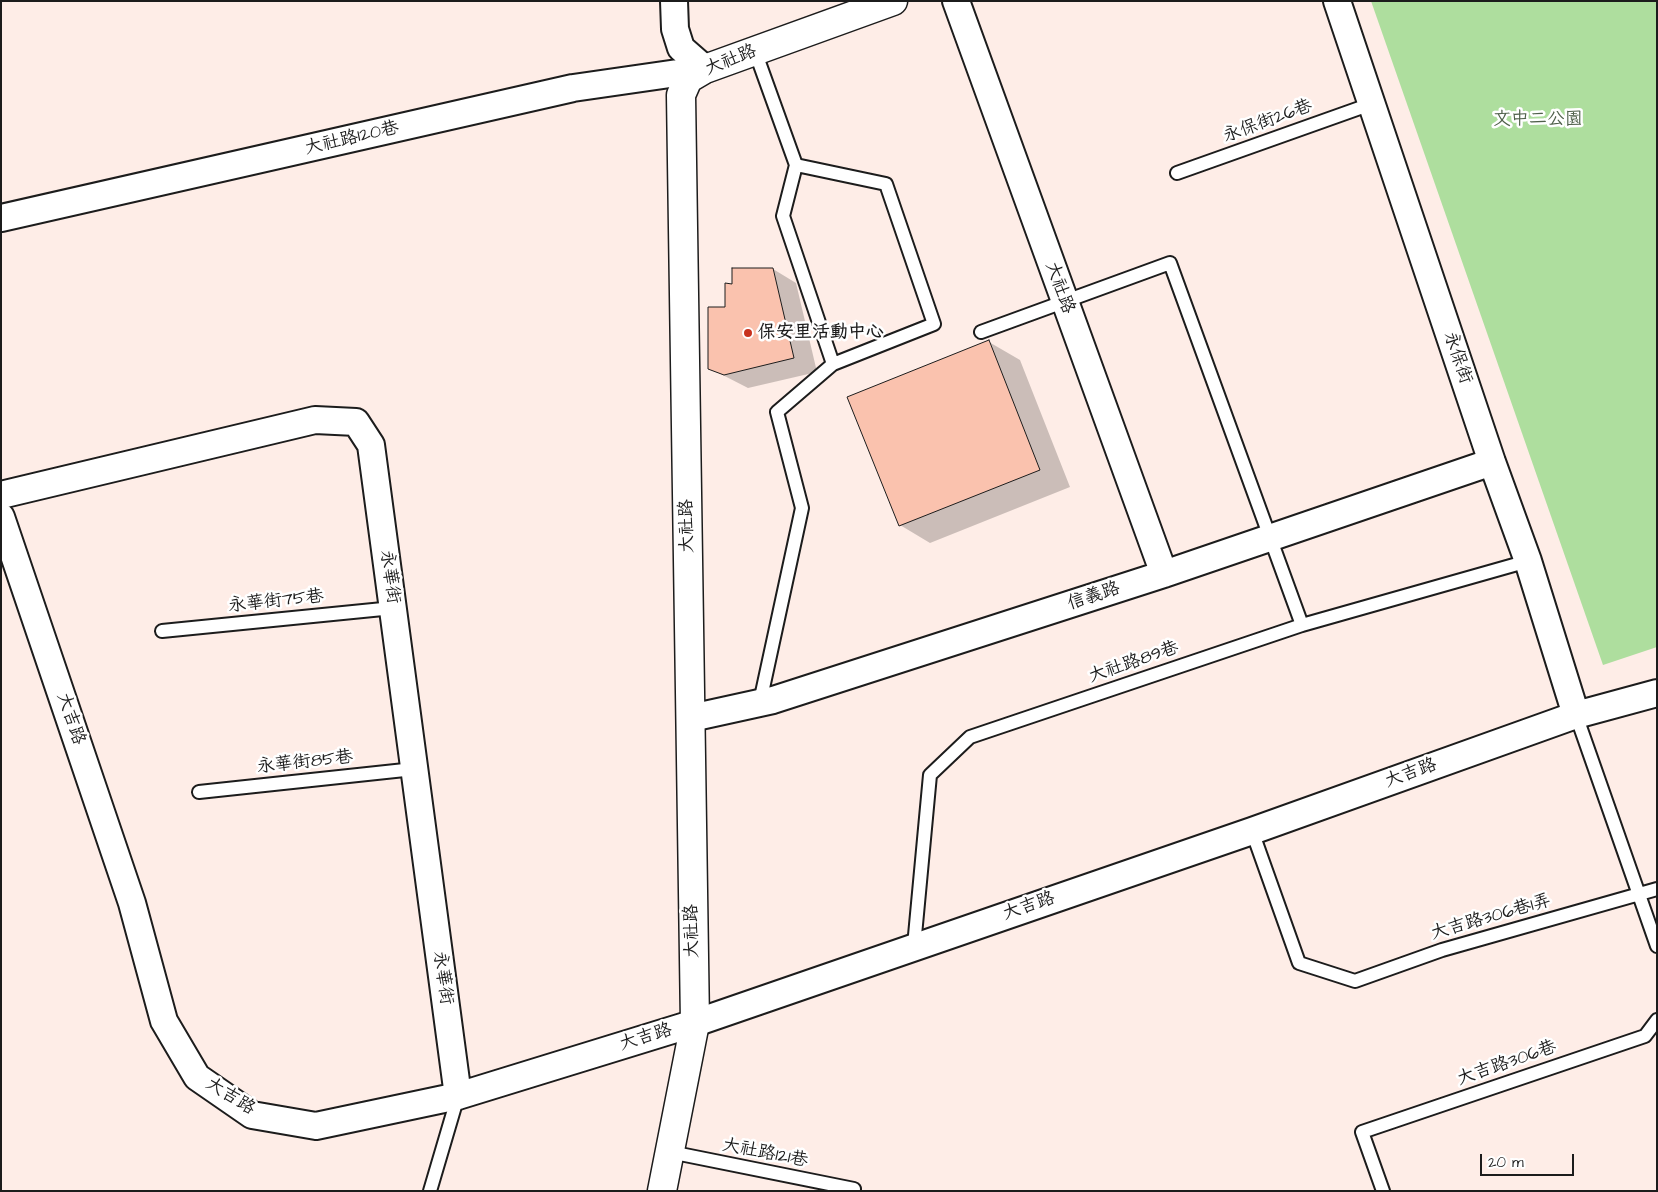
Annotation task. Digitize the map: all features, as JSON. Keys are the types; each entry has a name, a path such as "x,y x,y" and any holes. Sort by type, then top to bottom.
{"street":[{"path":"674,1 675,30 681,48 705,69"},
{"name":"大社路","path":"662,1191 695,1023 681,95 688,79 705,69 893,1"},
{"name":"大社路","path":"956,1 1164,574"},
{"name":"永保街","path":"1337,1 1492,462 1528,561 1576,715"},
{"name":"大社路120巷","path":"1,218 574,88 705,69"},
{"name":"永華街","path":"1,495 315,420 356,422 372,445 458,1096"},
{"name":"信義路","path":"691,718 760,702 1164,574 1492,462"},
{"name":"大吉路","path":"1,517 132,904 164,1021 198,1077 252,1115 316,1126 458,1096 695,1023 1252,831 1576,715 1657,693"}],"lane":[{"path":"755,51 796,165 783,216 833,364"},
{"name":"永保街26巷","path":"1177,173 1371,104"},
{"path":"760,702 802,508 777,412 833,364 934,324 886,184 796,165"},
{"path":"981,332 1170,263 1302,625"},
{"name":"大社路89巷","path":"914,946 930,775 970,737 1302,625 1528,561"},
{"name":"永華街75巷","path":"162,631 393,608"},
{"path":"1576,715 1657,946"},
{"name":"永華街85巷","path":"200,792 414,769"},
{"name":"大吉路306巷1弄","path":"1252,831 1299,963 1355,981 1442,950 1657,889"},
{"name":"大吉路306巷","path":"1383,1191 1362,1132 1645,1036 1657,1020"},
{"path":"430,1191 458,1096"},
{"name":"大社路121巷","path":"670,1152 854,1189"}],"green space":[{"name":"文中二公園","path":"1371,1 1657,1 1657,647 1603,665"}],"building":[{"name":"保安里活動中心","path":"732,268 773,268 794,358 724,375 708,369 708,307 725,307 725,283 732,284"},
{"path":"989,340 1040,470 899,526 847,397"}],"place":[{"name":"保安里活動中心","path":"748,333"}]}
